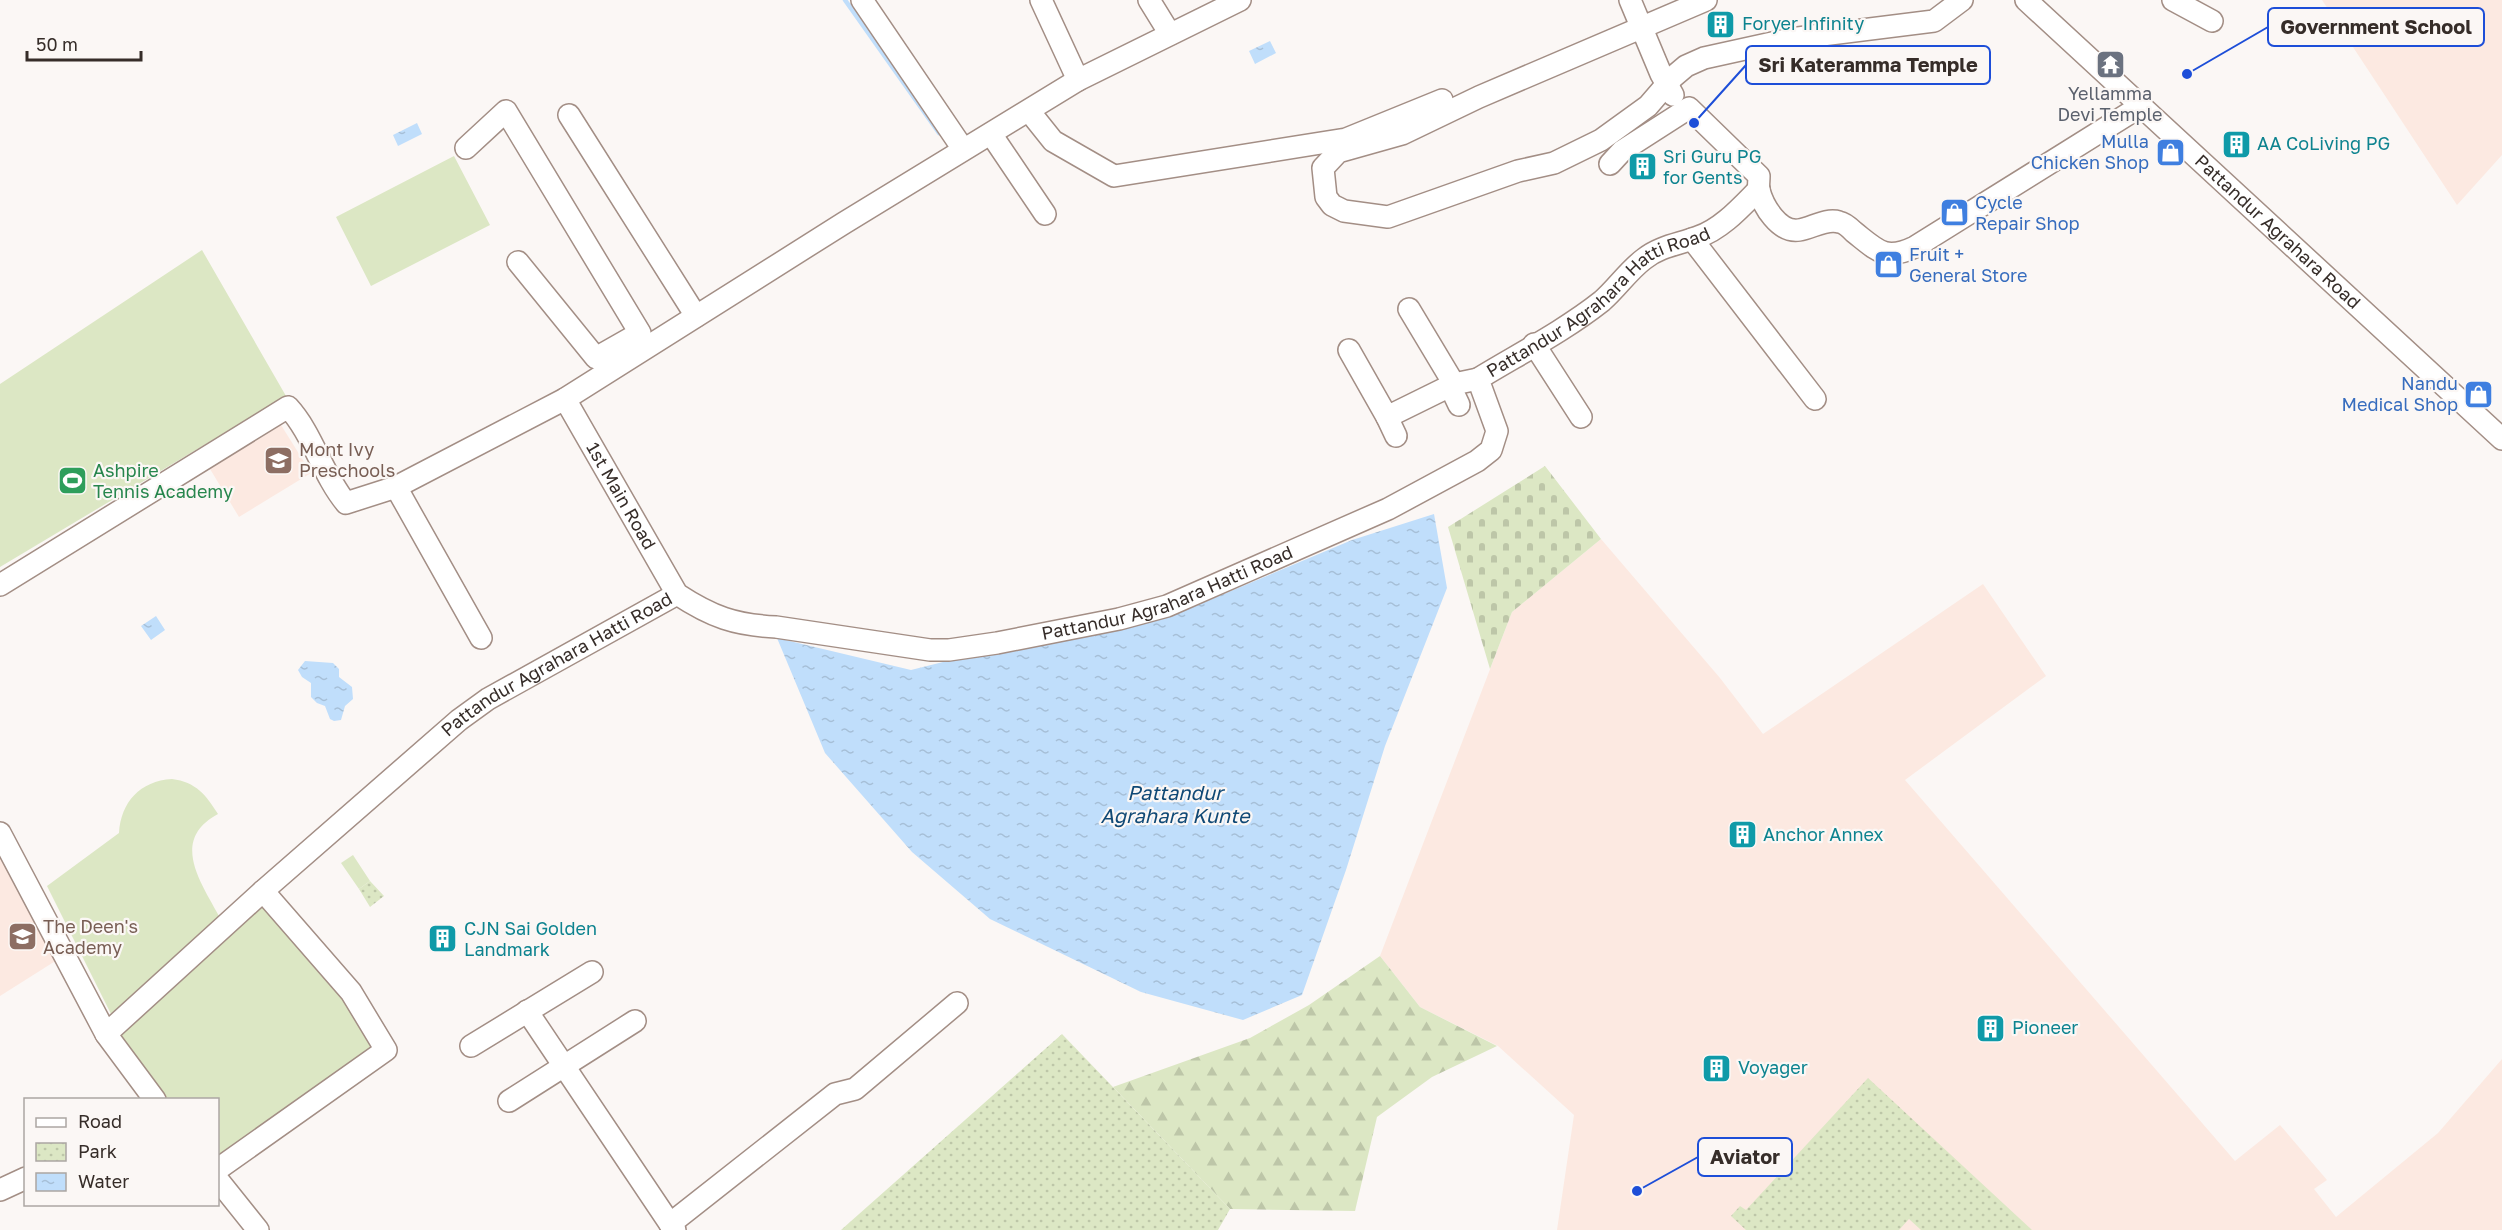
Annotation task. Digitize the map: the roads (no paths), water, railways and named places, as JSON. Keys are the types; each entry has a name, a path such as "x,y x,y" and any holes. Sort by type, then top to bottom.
{"street":[{"path":"862,0 963,149"},
{"path":"1041,0 1078,80"},
{"path":"1149,0 1170,34"},
{"path":"518,262 596,358 622,353 696,316 1078,80 1239,0"},
{"path":"1630,0 1670,93 1689,108 1758,176 1759,189 1773,217 1784,228 1798,230 1838,221 1877,251 1887,255 1915,247 2141,106"},
{"path":"1706,0 1479,97 1402,134 1338,152 1323,168 1326,197 1332,204 1344,211 1388,217 1518,171 1554,163 1600,140 1648,106 1686,66 1704,58 1790,39 1934,21 1962,0"},
{"name":"Pattandur Agrahara Road","path":"2026,0 2502,439"},
{"path":"2173,0 2212,21"},
{"path":"1029,111 1053,141 1114,176 1346,139 1515,71"},
{"path":"1611,164 1622,151 1689,108"},
{"path":"0,585 288,407 298,419 333,487 346,503 396,488 565,399 622,353 640,333 506,111 466,148"},
{"path":"569,115 696,316"},
{"path":"991,134 1045,214"},
{"name":"Pattandur Agrahara Hatti Road","path":"106,1034 263,891 459,720 496,695 677,594 699,609 734,623 930,650 949,650 997,643 1119,619 1167,606 1388,508 1477,461 1491,450 1497,431 1478,379 1603,299 1642,260 1665,247 1701,237 1730,217 1759,189"},
{"path":"1692,239 1815,399"},
{"path":"1408,309 1455,392"},
{"path":"1534,344 1581,417"},
{"path":"1349,350 1392,426 1478,379"},
{"name":"1st Main Road","path":"565,399 677,594"},
{"path":"396,488 481,638"},
{"path":"0,833 106,1034 154,1098"},
{"path":"219,1168 386,1050 351,992 263,891"},
{"path":"471,1046 592,972"},
{"path":"527,1011 673,1227 835,1094 855,1089 957,1003"},
{"path":"509,1101 635,1021"},
{"path":"0,1190 24,1179"},
{"path":"219,1181 258,1230"}],"water":[{"path":"1270,41 1276,53 1255,64 1249,51"},
{"path":"417,123 422,134 398,146 393,135"},
{"name":"Pattandur Agrahara Kunte","path":"1434,514 1447,588 1385,746 1346,870 1302,995 1243,1020 1141,992 990,919 912,852 825,753 777,638 911,670 951,660 1137,625 1174,615 1352,540"},
{"path":"156,616 165,630 151,640 141,626"},
{"path":"305,661 333,663 339,669 339,677 352,687 353,699 345,706 341,720 330,719 325,706 317,703 311,697 311,683 302,677 298,670"}],"waterway":[{"path":"845,0 939,133"}],"place":[{"name":"Foryer Infinity","path":"1721,24"},
{"name":"Yellamma Devi Temple","path":"2110,65"},
{"name":"Government School","path":"2187,74"},
{"name":"Sri Kateramma Temple","path":"1694,123"},
{"name":"AA CoLiving PG","path":"2236,144"},
{"name":"Mulla Chicken Shop","path":"2170,152"},
{"name":"Sri Guru PG for Gents","path":"1642,167"},
{"name":"Cycle Repair Shop","path":"1954,213"},
{"name":"Fruit + General Store","path":"1888,265"},
{"name":"Nandu Medical Shop","path":"2479,394"},
{"name":"Mont Ivy Preschools","path":"278,460"},
{"name":"Ashpire Tennis Academy","path":"72,481"},
{"name":"Anchor Annex","path":"1742,835"},
{"name":"The Deen's Academy","path":"22,937"},
{"name":"CJN Sai Golden Landmark","path":"443,939"},
{"name":"Pioneer","path":"1991,1028"},
{"name":"Voyager","path":"1717,1068"},
{"name":"Aviator","path":"1637,1191"}]}
